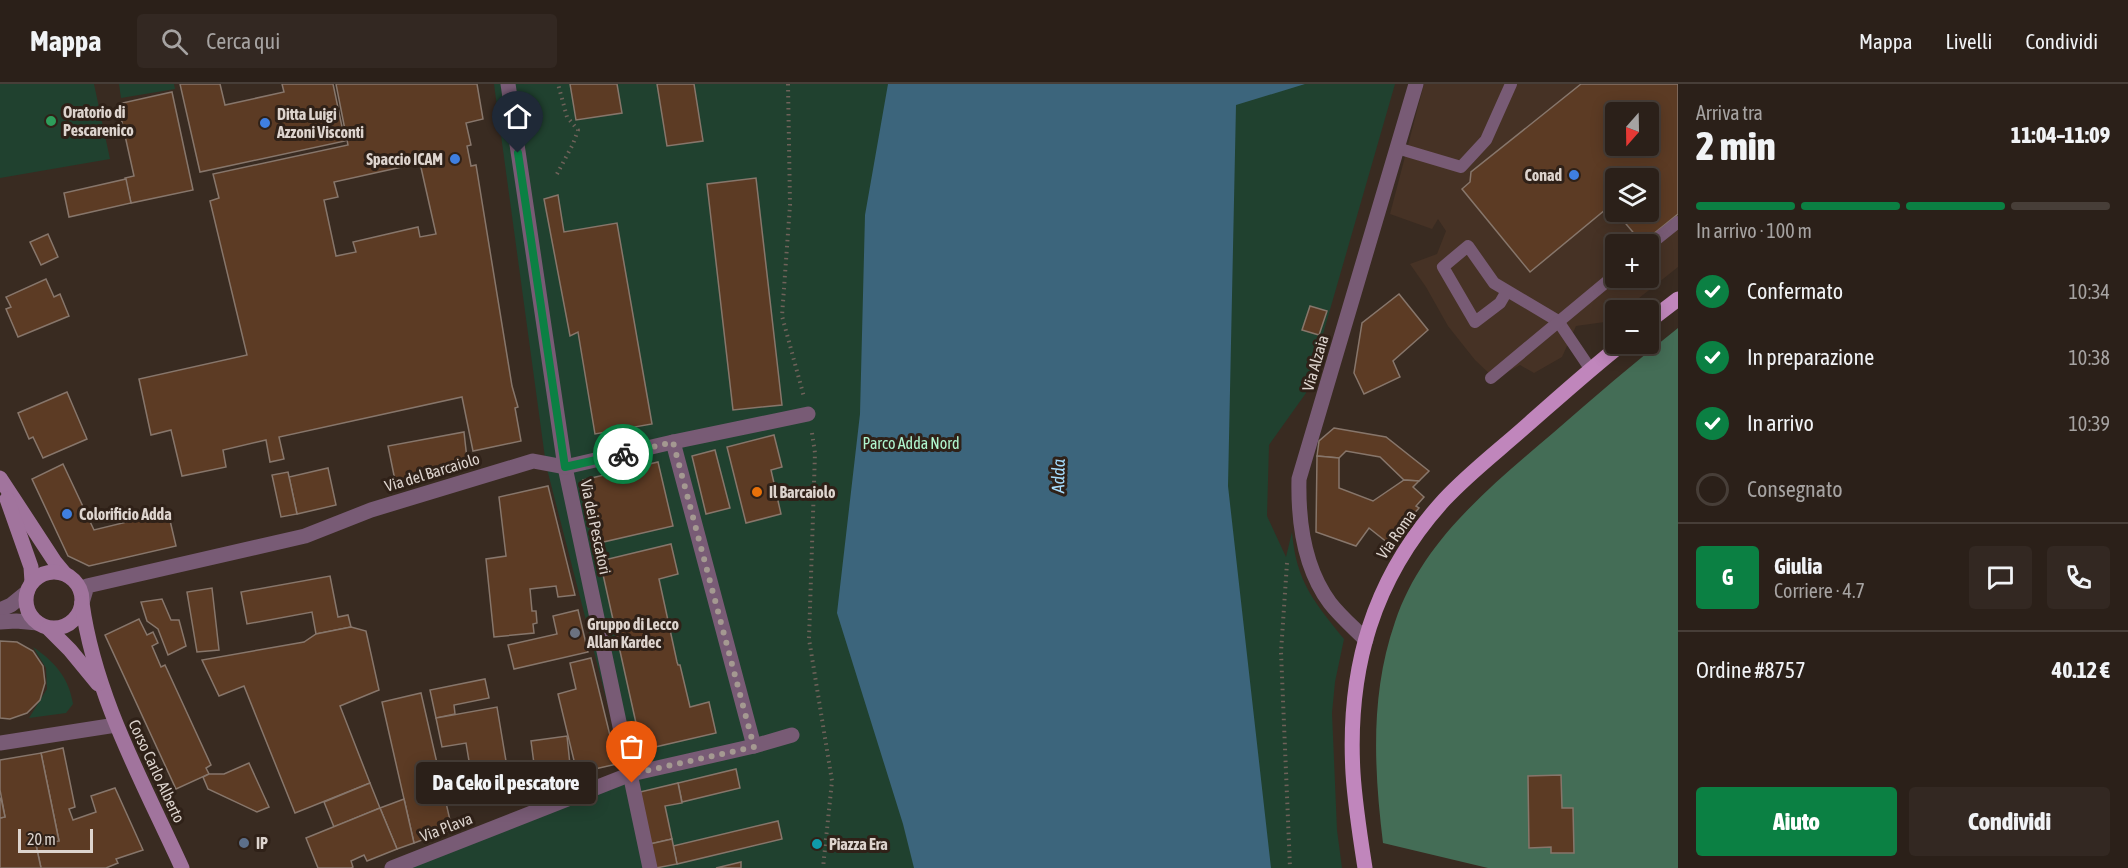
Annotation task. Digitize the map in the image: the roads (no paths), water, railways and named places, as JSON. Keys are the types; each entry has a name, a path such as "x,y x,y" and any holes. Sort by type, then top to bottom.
{"main road":[{"path":"1659,314 1678,299"},
{"name":"Via Roma","path":"1365,868 1358,825 1352,741 1357,683 1366,640 1388,578 1434,513 1467,478 1610,354"},
{"path":"0,479 55,562 80,588 82,603 78,614 72,622 60,628 43,625 30,615 26,603 31,567 0,479"},
{"path":"30,587 42,574 53,572 65,574"},
{"name":"Corso Carlo Alberto","path":"82,603 86,632 102,689 116,725 182,868"},
{"name":"Corso Carlo Alberto","path":"43,625 70,650 102,689"}],"street":[{"name":"Via dei Pescatori","path":"508,84 565,467 650,868"},
{"name":"Via Alzaia","path":"1366,640 1330,603 1316,576 1301,528 1299,478 1416,84"},
{"name":"Via del Barcaiolo","path":"82,603 87,586 305,536 371,510 533,461 565,467 808,414"},
{"path":"673,442 754,747 792,735"},
{"path":"0,610 11,605 30,587"},
{"path":"0,622 16,621 43,625"},
{"path":"0,743 116,725"},
{"name":"Via Plava","path":"392,868 631,774 754,747"}],"lane":[{"path":"1397,148 1461,167 1486,140 1510,84"},
{"path":"1659,237 1678,222"},
{"path":"1507,291 1500,303 1475,322 1443,267 1468,246 1494,283 1558,321 1591,370"},
{"path":"1491,378 1605,283"}],"water":[{"name":"Adda","path":"888,84 1305,84 1236,105 1228,486 1271,868 914,868 903,824 837,613 860,414 865,215"}],"place":[{"name":"Oratorio di Pescarenico","path":"51,121"},
{"name":"Ditta Luigi Azzoni Visconti","path":"265,123"},
{"name":"Spaccio ICAM","path":"455,159"},
{"name":"Conad","path":"1574,175"},
{"name":"Il Barcaiolo","path":"757,492"},
{"name":"Colorificio Adda","path":"67,514"},
{"name":"Gruppo di Lecco Allan Kardec","path":"575,633"},
{"name":"Da Ceko il pescatore","path":"632,783"},
{"name":"IP","path":"244,843"},
{"name":"Piazza Era","path":"817,844"}],"park label":[{"name":"Parco Adda Nord","path":"911,443"}]}
